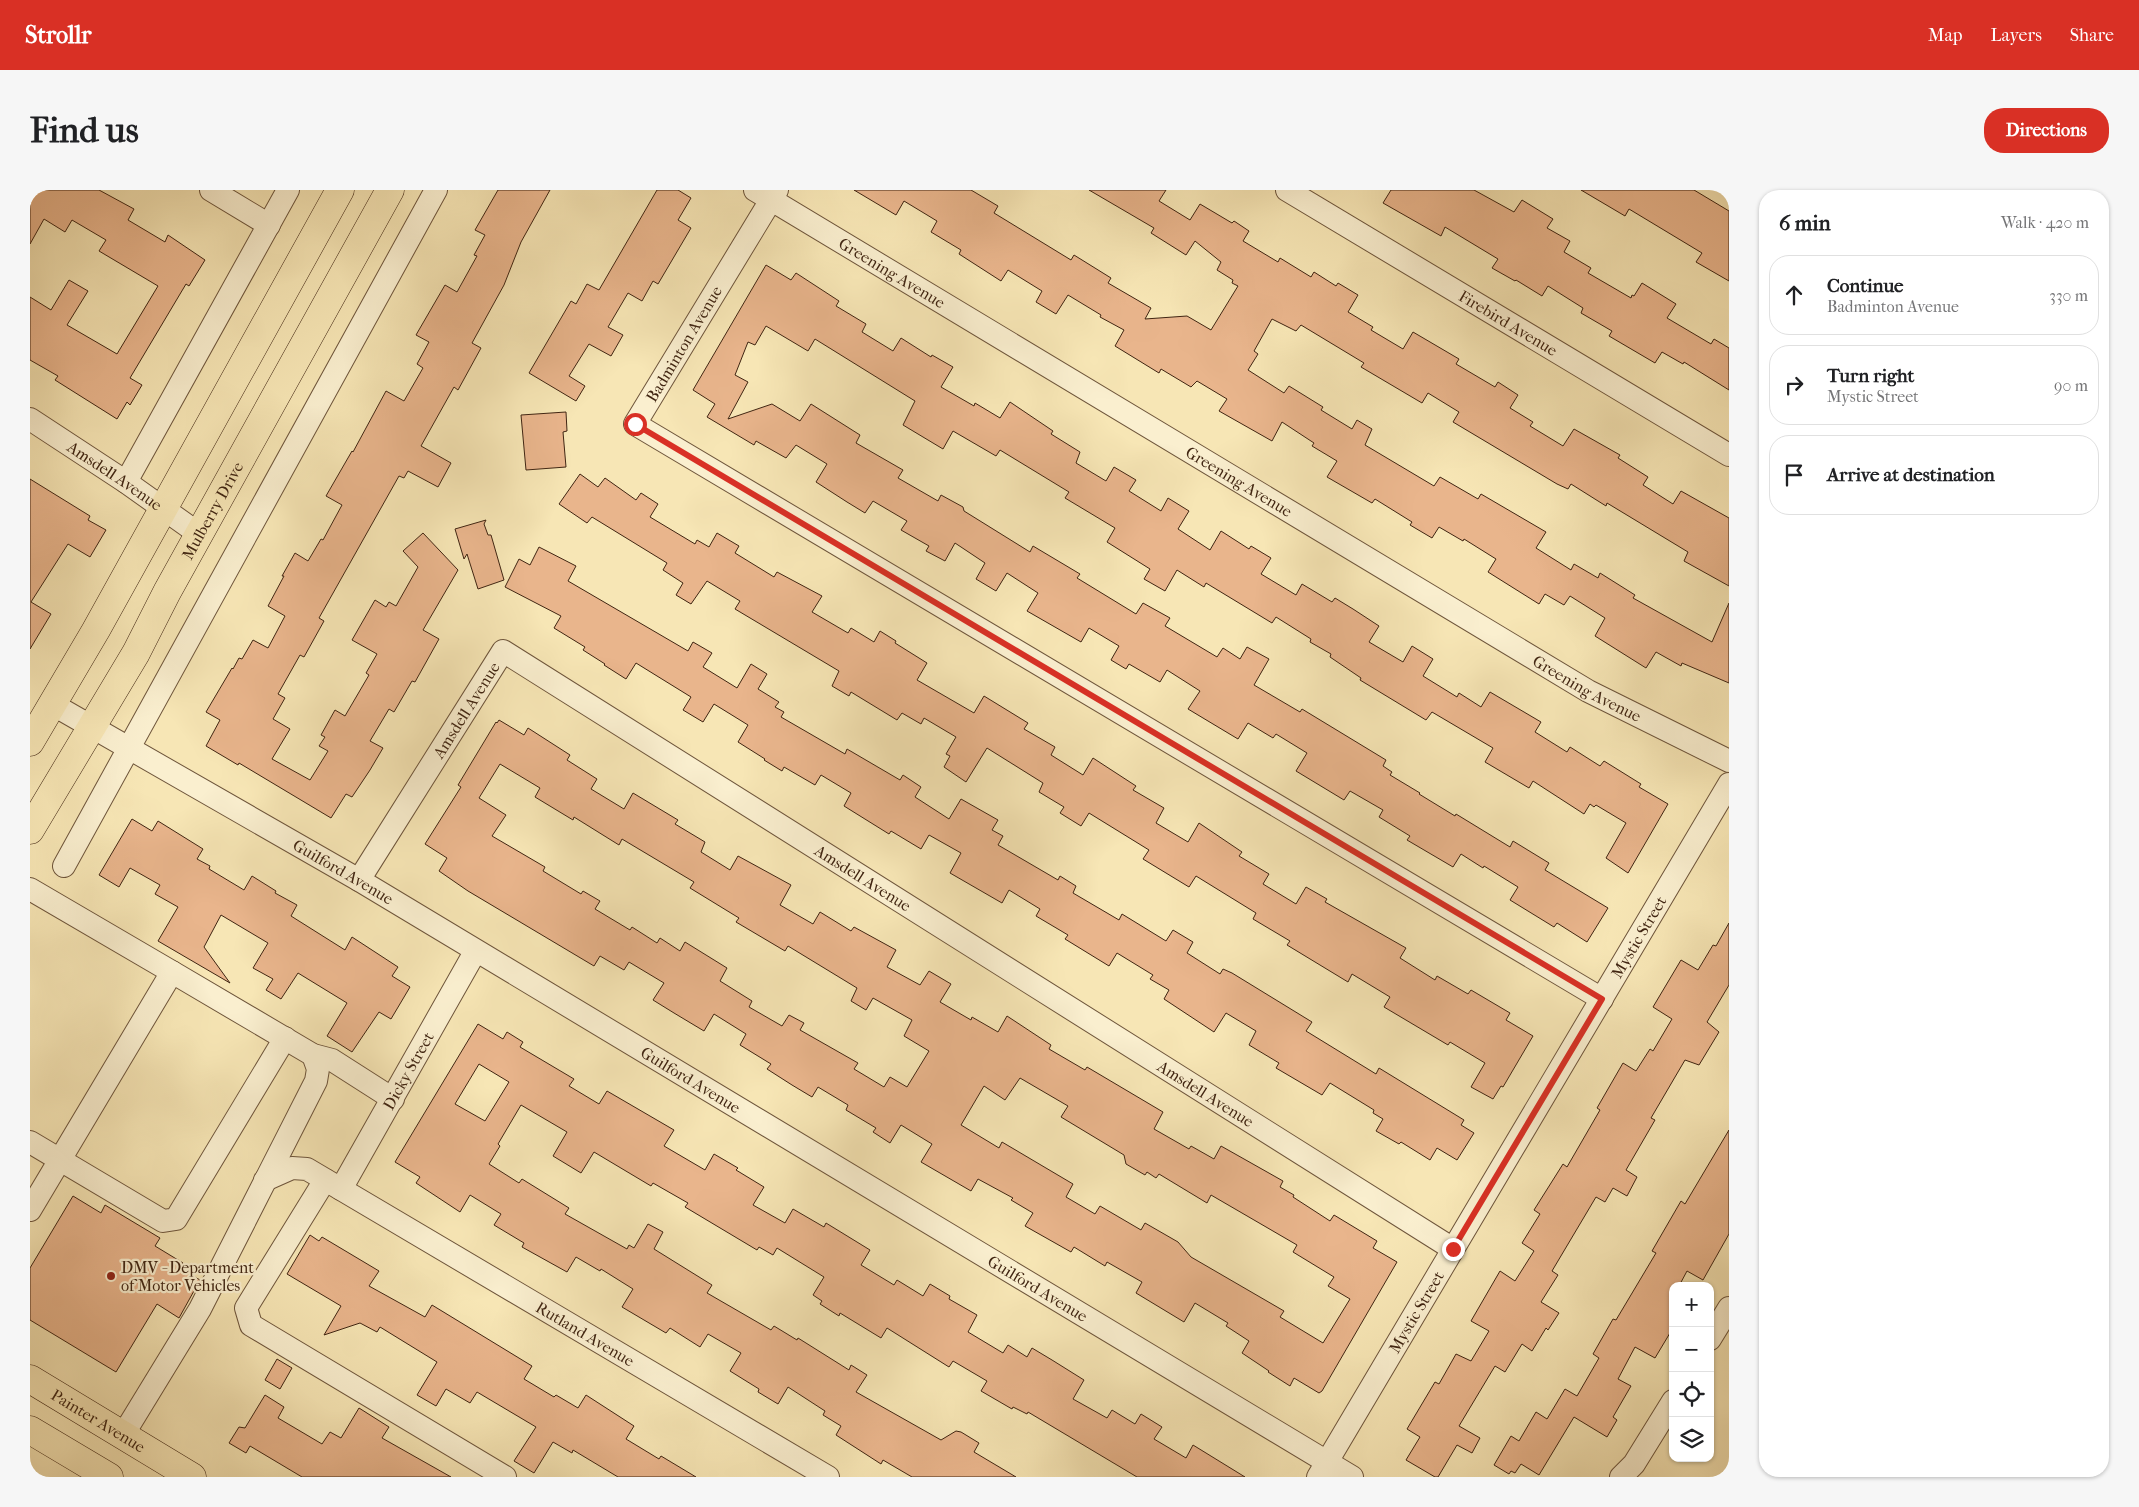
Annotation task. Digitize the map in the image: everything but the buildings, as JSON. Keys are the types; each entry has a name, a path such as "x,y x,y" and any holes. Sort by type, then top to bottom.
{"main road":[{"path":"30,742 96,630 340,190"},
{"name":"Mulberry Drive","path":"30,830 136,653 199,534 390,190"},
{"name":"Painter Avenue","path":"30,1379 192,1477"},
{"path":"30,1430 109,1477"}],"street":[{"path":"211,190 269,225"},
{"path":"126,482 288,190"},
{"path":"64,866 436,190"},
{"name":"Firebird Avenue","path":"1287,190 1729,455"},
{"name":"Greening Avenue","path":"768,193 1588,691 1729,761"},
{"name":"Badminton Avenue","path":"768,193 635,424 1602,999"},
{"name":"Amsdell Avenue","path":"30,419 126,482 199,534"},
{"name":"Amsdell Avenue","path":"358,880 502,651 1453,1249"},
{"name":"Guilford Avenue","path":"52,704 358,880 1322,1470 1352,1477"},
{"name":"Mystic Street","path":"1322,1470 1729,784"},
{"path":"30,889 314,1055 332,1060 393,1099"},
{"name":"Dicky Street","path":"475,952 393,1099 246,1308 251,1325 505,1477"},
{"path":"30,1210 172,972"},
{"path":"30,1142 163,1221 176,1219 187,1204 285,1038"},
{"path":"123,1435 200,1309 316,1081 318,1069 314,1055"},
{"name":"Rutland Avenue","path":"265,1180 292,1168 307,1168 828,1477"},
{"path":"1714,1332 1729,1308"},
{"path":"1621,1477 1634,1464 1669,1407"}],"place":[{"name":"DMV - Department of Motor Vehicles","path":"111,1276"}],"route":[{"path":"635,424 1602,999 1453,1249"}]}
